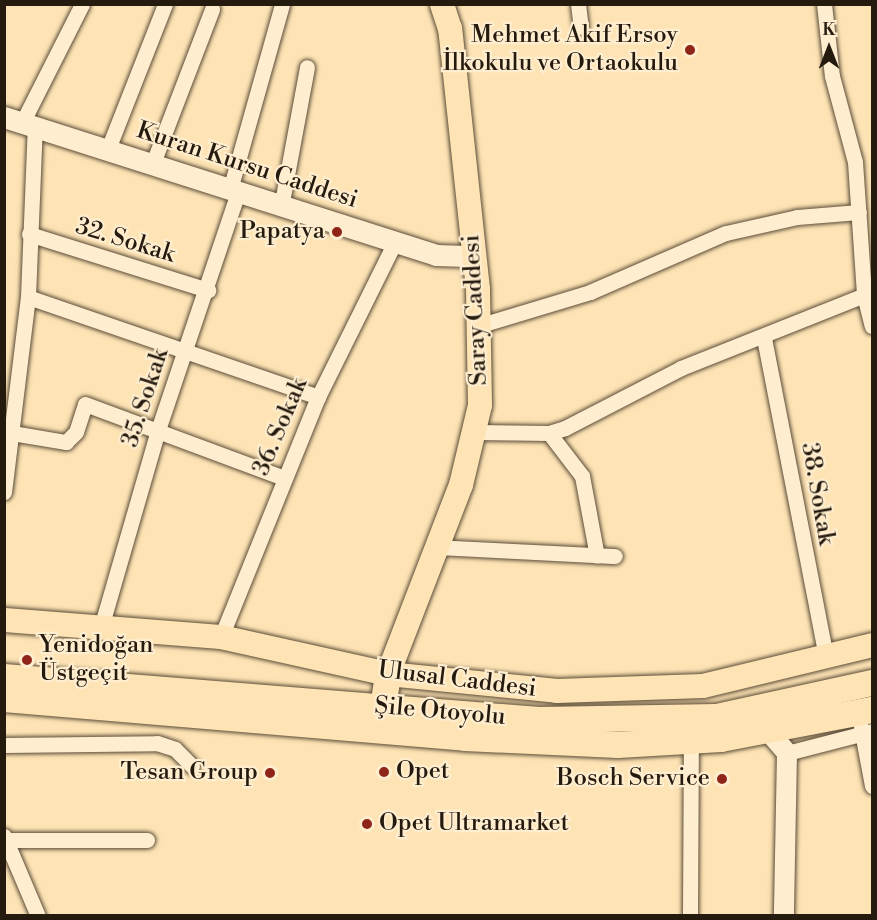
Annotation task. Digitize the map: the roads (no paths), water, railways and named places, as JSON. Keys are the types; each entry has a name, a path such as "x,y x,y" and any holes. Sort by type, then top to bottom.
{"highway":[{"path":"383,707 388,674"},
{"name":"Şile Otoyolu","path":"4,677 539,720 717,717 873,683"},
{"name":"Şile Otoyolu","path":"4,699 465,738 618,745 691,742 768,731 866,722"}],"main road":[{"name":"Saray Caddesi","path":"388,674 476,432 481,325 450,29 442,5"},
{"name":"Kuran Kursu Caddesi","path":"20,122 282,202 436,255 474,256"},
{"name":"Ulusal Caddesi","path":"4,620 102,624 221,637 388,674 471,686 627,692 703,686 873,645"}],"street":[{"path":"4,492 28,297 29,234 20,122 82,4"},
{"path":"108,149 165,4"},
{"name":"35. Sokak","path":"102,624 158,430 208,290 282,4"},
{"path":"578,4 581,27"},
{"path":"824,4 859,212 864,295 873,326"},
{"path":"153,163 212,9"},
{"path":"282,202 307,67"},
{"path":"481,325 590,292 726,233 797,217 859,212"},
{"name":"32. Sokak","path":"29,234 208,290"},
{"name":"36. Sokak","path":"221,637 318,397 396,240"},
{"path":"476,432 549,434 681,368 764,338 864,295"},
{"path":"28,297 318,397"},
{"name":"38. Sokak","path":"764,338 826,658"},
{"path":"12,433 66,442 76,432 85,404 284,478"},
{"path":"549,434 582,476 597,556"},
{"path":"436,547 615,556"},
{"path":"787,753 866,722 873,786"},
{"path":"768,731 787,753 784,915"},
{"path":"690,915 691,742"},
{"path":"4,745 157,743 175,748 192,766"},
{"path":"38,915 5,838 147,840"}],"place":[{"name":"Mehmet Akif Ersoy İlkokulu ve Ortaokulu","path":"690,50"},
{"name":"Papatya","path":"337,232"},
{"name":"Yenidoğan Üstgeçit","path":"27,660"},
{"name":"Opet","path":"384,772"},
{"name":"Tesan Group","path":"270,773"},
{"name":"Bosch Service","path":"722,779"},
{"name":"Opet Ultramarket","path":"367,824"}]}
